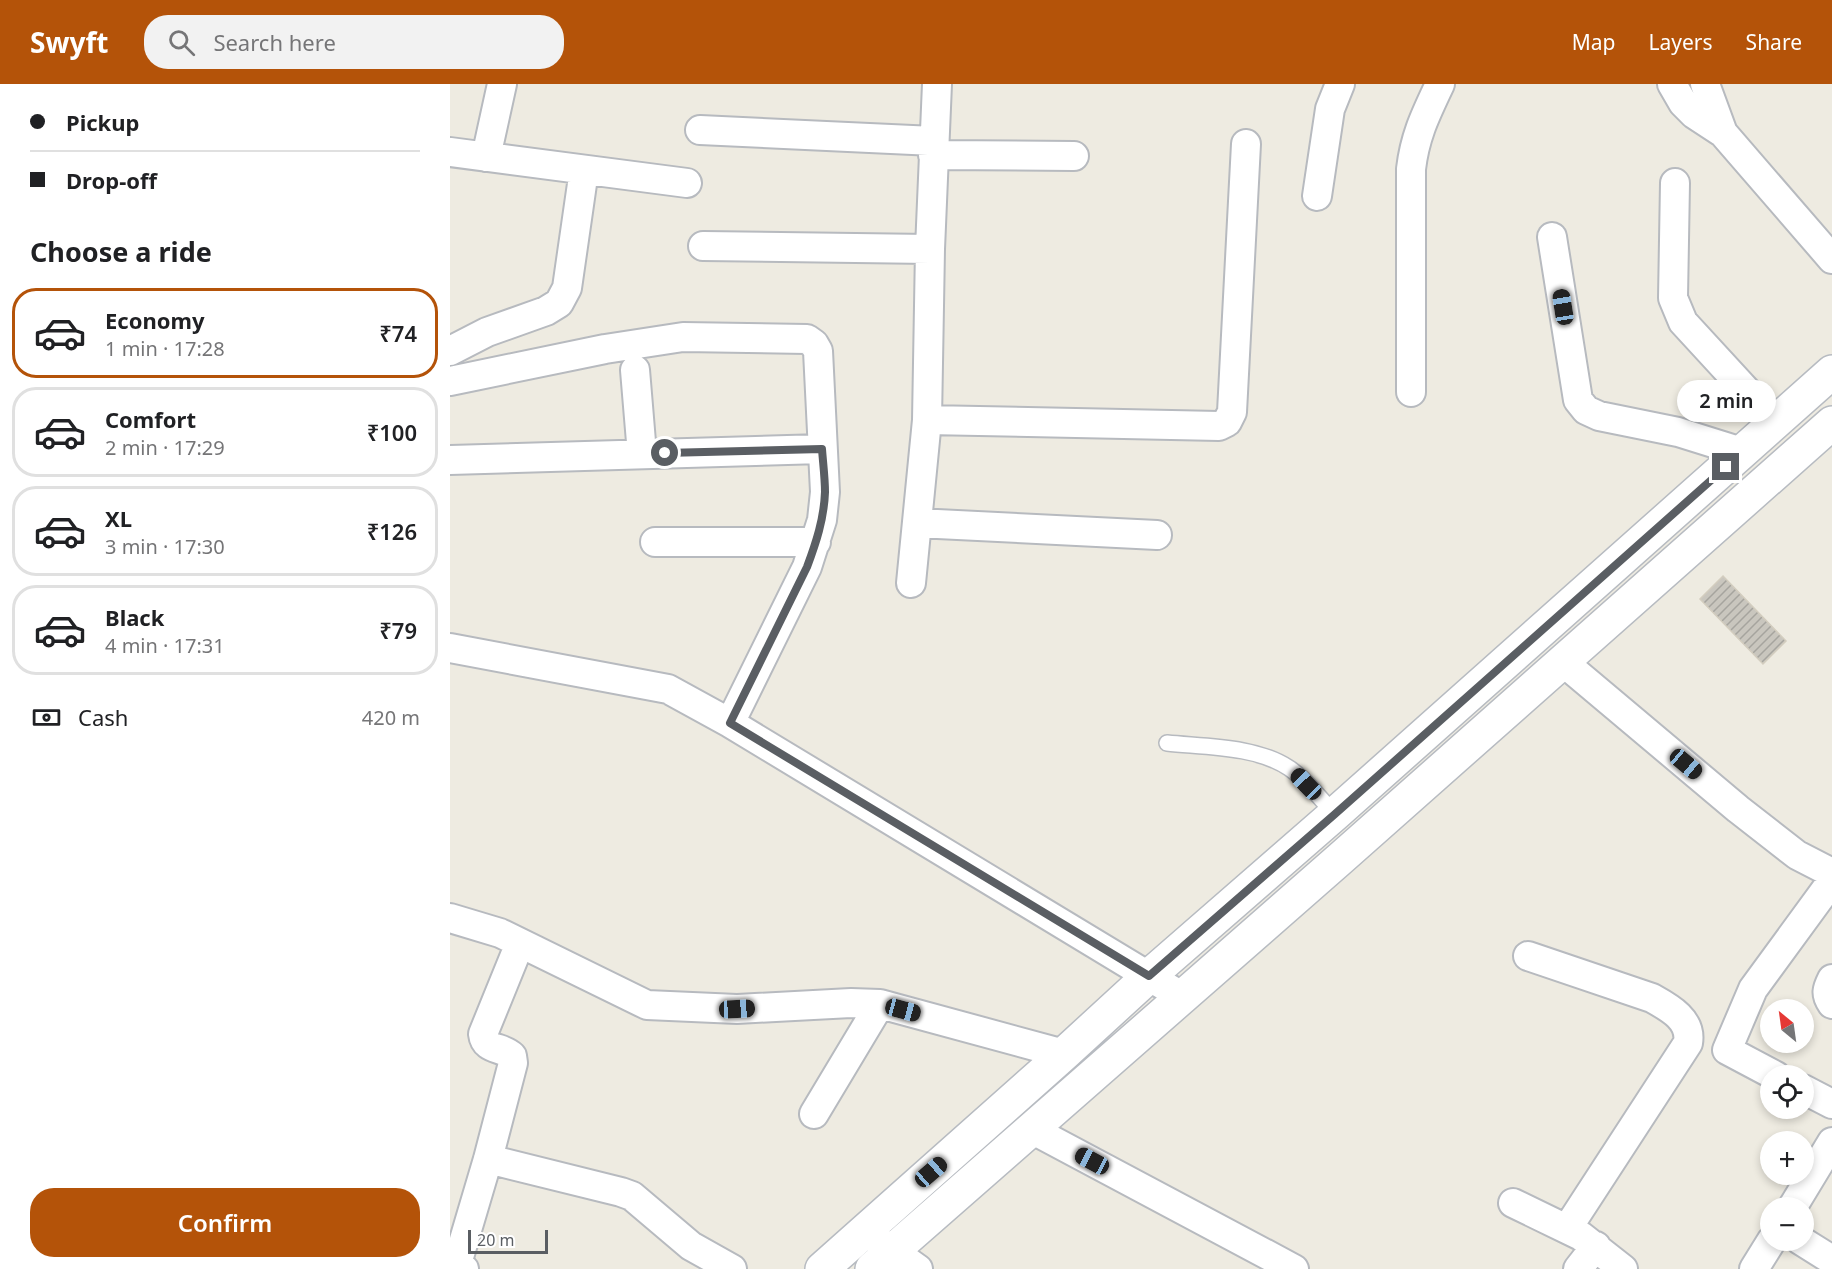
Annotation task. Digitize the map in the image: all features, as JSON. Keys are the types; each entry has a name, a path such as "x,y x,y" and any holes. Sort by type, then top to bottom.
{"street":[{"path":"486,157 502,84"},
{"path":"911,583 927,420 930,249 937,84"},
{"path":"1317,196 1330,109 1340,84"},
{"path":"1411,392 1413,150 1418,131 1440,84"},
{"path":"1672,84 1683,103 1694,114 1724,133 1832,259"},
{"path":"1705,84 1724,133"},
{"path":"700,130 1074,156"},
{"path":"927,420 1219,426 1227,422 1232,412 1246,144"},
{"path":"450,152 687,183"},
{"path":"450,351 487,332 546,311 559,303 567,288 584,170"},
{"path":"1675,183 1673,298 1677,312 1683,322 1775,422"},
{"path":"1552,237 1578,400 1586,410 1599,416 1678,432 1742,452"},
{"path":"703,246 930,249"},
{"path":"450,381 605,349 683,337 807,339 814,344 818,351 825,492 822,520 807,567 730,723"},
{"path":"635,370 642,454"},
{"path":"822,1269 1149,976 1335,814 1832,372"},
{"path":"882,1260 1832,423"},
{"path":"450,460 822,449"},
{"path":"917,523 1157,535"},
{"path":"655,542 816,542"},
{"path":"1576,600 1602,626"},
{"path":"450,648 668,689 730,723 1183,997"},
{"path":"1562,661 1797,855 1832,873"},
{"path":"1760,1068 1727,1050 1752,989 1832,881"},
{"path":"450,918 500,933 647,1005 737,1009 851,1003 880,1004 1064,1054"},
{"path":"464,1269 460,1266 459,1257 513,1063 512,1056 508,1053 489,1046 484,1041 483,1034 520,943"},
{"path":"1528,956 1652,998 1686,1023 1690,1034 1688,1043 1567,1229"},
{"path":"1832,980 1827,990 1827,998 1832,1004"},
{"path":"813,1114 880,1004"},
{"path":"1814,1095 1832,1104"},
{"path":"1031,1129 1294,1269"},
{"path":"1799,1197 1832,1142"},
{"path":"488,1159 632,1196 691,1246 732,1269"},
{"path":"1513,1203 1596,1246 1623,1269"},
{"path":"865,1231 882,1260 918,1269"},
{"path":"1578,1269 1596,1246"},
{"path":"1814,1249 1832,1260"},
{"path":"1754,1269 1765,1251"}],"lane":[{"path":"1167,742 1256,753 1274,759 1291,769 1335,814"}],"building":[{"path":"1723,576 1786,641 1763,664 1700,599"}],"route":[{"path":"665,453 822,449 825,492 822,520 816,542 807,567 730,723 1149,976 1726,467"}]}
